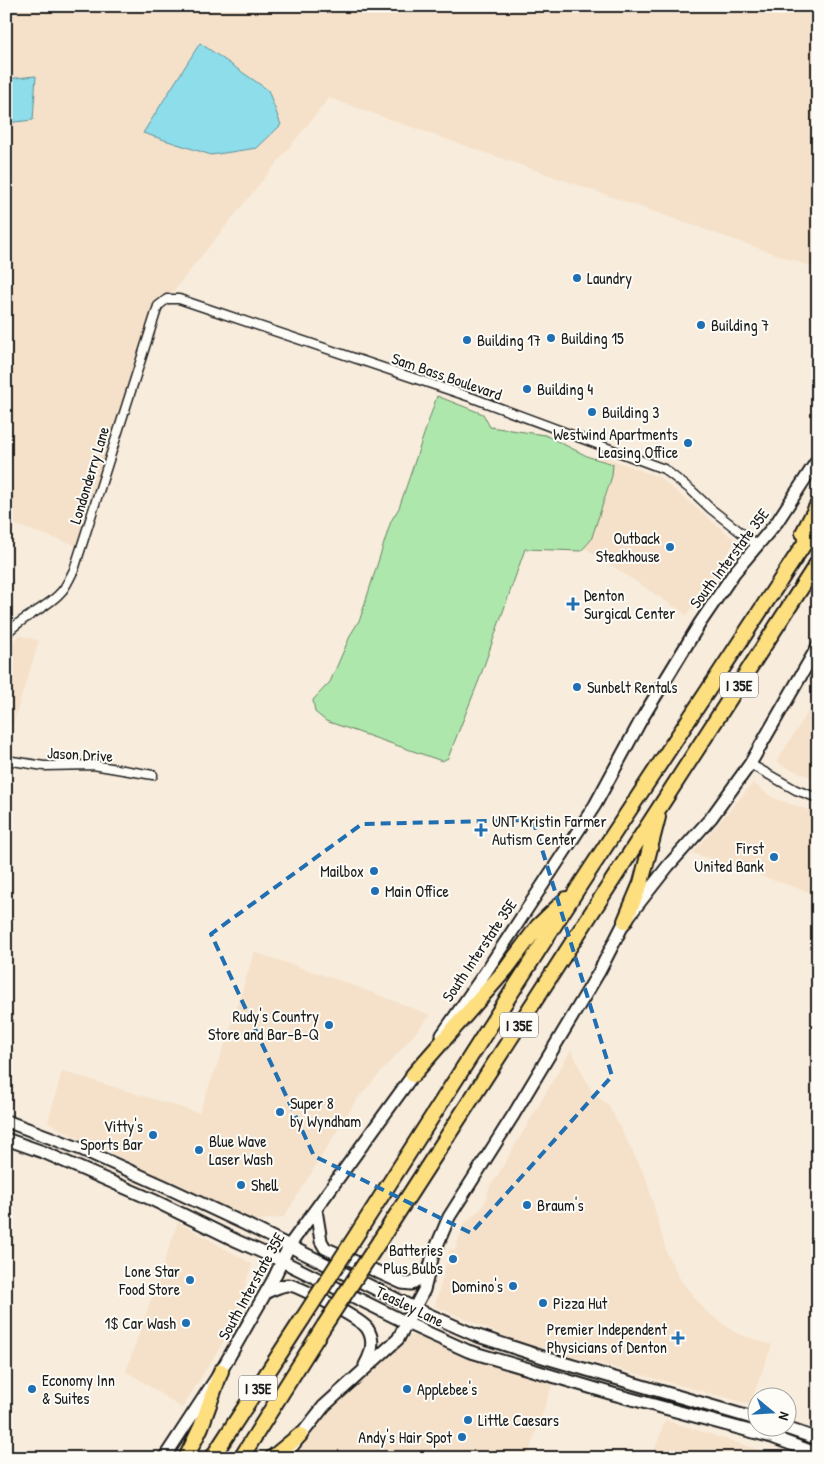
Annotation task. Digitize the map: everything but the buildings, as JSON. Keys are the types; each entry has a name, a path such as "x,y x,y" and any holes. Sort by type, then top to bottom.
{"highway":[{"path":"783,577 818,504"},
{"name":"I 35E","path":"212,1458 582,882 818,523"},
{"name":"I 35E","path":"241,1458 324,1326 818,562"},
{"path":"625,921 641,883 660,808"},
{"path":"414,1075 506,969 538,926 582,882"},
{"path":"186,1458 201,1427 221,1371"},
{"path":"272,1458 300,1435"}],"main road":[{"name":"South Interstate 35E","path":"164,1458 221,1371 266,1292 289,1246 414,1075 487,970 580,828 609,780 641,720 700,623 734,574 777,522 818,459"},
{"path":"283,1458 324,1406 398,1339 424,1290 427,1273 438,1240 449,1217 514,1114 589,988 625,921 668,866 711,818 750,764 818,646"},
{"name":"Teasley Lane","path":"6,1121 49,1136 168,1188 414,1308 475,1335 546,1358 746,1416"},
{"path":"44,1152 49,1136"},
{"name":"Teasley Lane","path":"6,1139 44,1152 153,1200 408,1323 484,1356 613,1394 772,1437 818,1454"},
{"path":"316,1210 321,1241 325,1248 402,1283 411,1284 427,1273"},
{"path":"266,1292 288,1285 297,1287 366,1327 373,1345 370,1357 362,1371"},
{"path":"542,1373 546,1358"},
{"path":"796,1431 818,1439"}],"street":[{"name":"Sam Bass Boulevard","path":"164,302 167,299 179,299 328,348 473,398 664,469 757,545"},
{"name":"Londonderry Lane","path":"6,634 25,618 45,606 63,590 74,570 158,306 164,302"},
{"name":"Jason Drive","path":"6,760 44,766 92,765 153,776"},
{"path":"750,764 796,790 818,798"}],"highlighted area":[{"path":"533,820 612,1076 471,1233 314,1156 211,934 362,824"}],"shaded area":[{"path":"6,6 818,6 818,269 329,98 167,299 158,306 81,547 6,522"},
{"path":"602,456 659,477 736,541 687,615 577,543"},
{"path":"19,635 39,641 6,746 6,651"},
{"path":"818,696 818,780 783,766 777,761"},
{"path":"753,783 773,798 818,813 818,895 693,853"},
{"path":"254,952 347,983 431,1015 355,1102 284,1217 255,1221 48,1122 62,1071 199,1113 227,1038"},
{"path":"571,1050 593,1094 608,1104 646,1178 667,1254 681,1281 706,1311 727,1327 738,1334 772,1345 757,1386 746,1386 746,1403 511,1339 435,1306 450,1249 455,1250 464,1224 483,1207 490,1186"},
{"path":"178,1222 252,1264 232,1328 182,1408 126,1371"},
{"path":"417,1335 489,1365 553,1383 527,1458 289,1458 303,1436 367,1374 410,1336"},
{"path":"665,1420 753,1448 779,1458 652,1458"}],"green space":[{"path":"437,396 483,414 490,427 545,435 589,457 613,464 612,476 591,540 581,551 525,549 479,680 448,758 442,761 326,721 315,712 313,700 330,682 351,634 360,619 391,521 399,508"}],"water":[{"path":"200,43 268,90 281,125 257,148 211,155 143,133"},
{"path":"36,76 33,120 6,123 6,79"}],"place":[{"name":"Laundry","path":"577,278"},
{"name":"Building 7","path":"701,325"},
{"name":"Building 15","path":"551,338"},
{"name":"Building 17","path":"467,340"},
{"name":"Building 4","path":"527,389"},
{"name":"Building 3","path":"592,412"},
{"name":"Westwind Apartments Leasing Office","path":"688,443"},
{"name":"Outback Steakhouse","path":"670,547"},
{"name":"Denton Surgical Center","path":"573,604"},
{"name":"Sunbelt Rentals","path":"577,687"},
{"name":"UNT Kristin Farmer Autism Center","path":"481,830"},
{"name":"First United Bank","path":"774,857"},
{"name":"Mailbox","path":"374,871"},
{"name":"Main Office","path":"375,891"},
{"name":"Rudy's Country Store and Bar-B-Q","path":"329,1025"},
{"name":"Super 8 by Wyndham","path":"280,1112"},
{"name":"Vitty's Sports Bar","path":"153,1135"},
{"name":"Blue Wave Laser Wash","path":"199,1150"},
{"name":"Shell","path":"241,1185"},
{"name":"Braum's","path":"527,1205"},
{"name":"Batteries Plus Bulbs","path":"453,1259"},
{"name":"Lone Star Food Store","path":"190,1280"},
{"name":"Domino's","path":"513,1286"},
{"name":"Pizza Hut","path":"543,1303"},
{"name":"1$ Car Wash","path":"186,1323"},
{"name":"Premier Independent Physicians of Denton","path":"678,1338"},
{"name":"Economy Inn & Suites","path":"32,1389"},
{"name":"Applebee's","path":"407,1389"},
{"name":"Little Caesars","path":"468,1420"},
{"name":"Andy's Hair Spot","path":"462,1437"}]}
